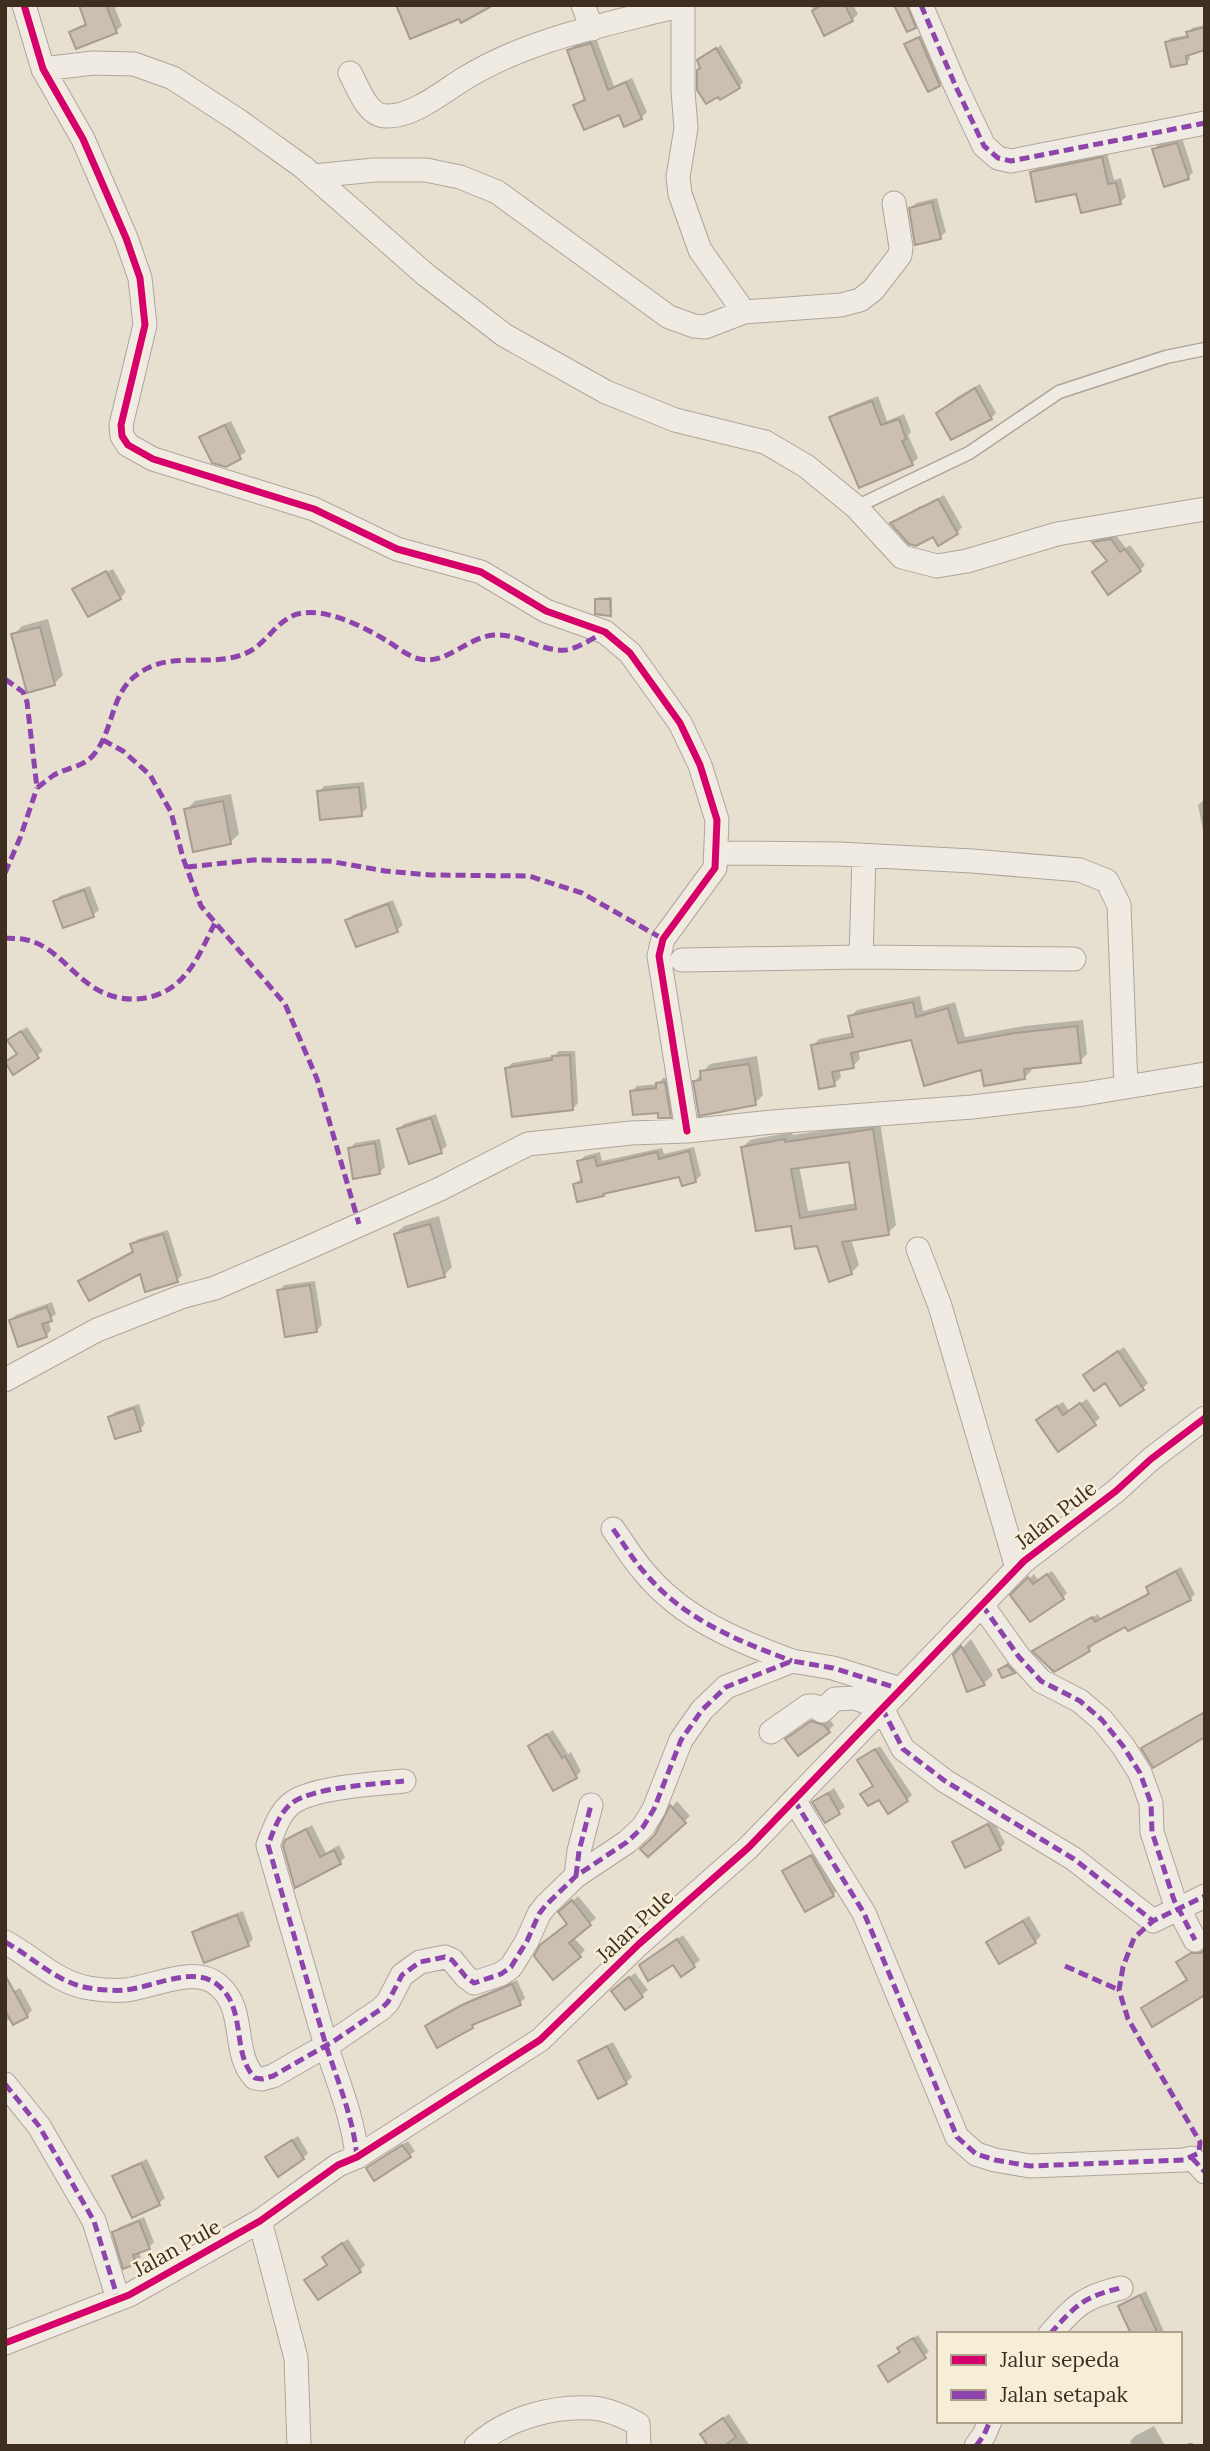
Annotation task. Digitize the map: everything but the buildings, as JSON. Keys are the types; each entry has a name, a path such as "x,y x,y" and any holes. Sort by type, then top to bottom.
{"street":[{"path":"24,5 43,69 83,139 141,278 145,325 121,425 122,436 128,445 153,459 314,509 397,549 481,572 546,611 605,632 630,653 680,723 700,765 717,821 715,868 663,939 659,956 687,1131"},
{"path":"583,5 592,29"},
{"path":"350,73 370,110 383,117 397,115 413,109 485,65 523,48 683,5 686,128 678,177 680,194 700,250 744,312"},
{"path":"921,5 984,146 999,158 1011,161 1205,123"},
{"path":"43,69 93,63 134,64 173,78 239,121 314,176 426,275 504,335 606,392 675,420 765,442 806,466 856,507 902,557 937,566 967,561 1057,534 1205,509"},
{"path":"314,176 374,170 426,170 460,177 497,192 669,317 705,327 744,312 841,305 860,300 873,290 900,255 894,203"},
{"path":"726,853 864,856 1080,870 1107,881 1119,905 1126,1087"},
{"path":"861,957 864,856"},
{"path":"682,960 861,957 1074,959"},
{"path":"6,1378 97,1330 181,1297 215,1288 440,1189 528,1144 631,1133 687,1131 972,1107 1205,1074"},
{"path":"918,1250 940,1306 1017,1568"},
{"name":"Jalan Pule","path":"6,2340 129,2295 260,2221 338,2165 357,2157 540,2040 639,1944 749,1847 1017,1568 1205,1418"},
{"path":"613,1529 646,1575 688,1613 724,1634 792,1661 833,1668 900,1689"},
{"path":"982,1605 1019,1657 1041,1681 1080,1701 1102,1720 1124,1746 1140,1773 1151,1803 1152,1832 1178,1909 1195,1940"},
{"path":"5,1942 54,1975 87,1988 125,1990 191,1977 206,1977 219,1985 232,2001 245,2062 255,2078 273,2076 326,2046 381,2009 402,1975 420,1962 445,1957 452,1960 474,1983 506,1972 515,1963 539,1914 576,1876 643,1827 654,1809 681,1740 702,1710 726,1687 792,1661"},
{"path":"771,1732 808,1706 822,1711 835,1699 855,1699 882,1708 904,1749 945,1782 1074,1860 1153,1921 1205,1896"},
{"path":"357,2157 343,2093 326,2046 268,1845 275,1826 285,1811 293,1802 303,1797 351,1786 404,1781"},
{"path":"794,1800 864,1913 957,2137 976,2154 1030,2166 1192,2158 1205,2172"},
{"path":"576,1876 579,1851 591,1805"},
{"path":"5,2084 39,2126 94,2221 118,2299"},
{"path":"260,2221 296,2358 299,2446"},
{"path":"1053,2332 1076,2305 1097,2294 1121,2288"},
{"path":"476,2446 490,2433 516,2420 554,2411 594,2408 638,2424 639,2446"},
{"path":"976,2446 989,2423"}],"lane":[{"path":"856,507 969,453 1059,392 1166,357 1205,349"}],"marked path":[{"path":"921,5 984,146 998,158 1011,161 1205,123"},
{"path":"5,679 23,692 27,702 37,788 54,775 91,758 102,741 120,694 137,675 161,663 221,659 244,654 294,615 313,613 335,617 369,631 412,656 430,660 448,655 475,640 494,635 566,650 605,632"},
{"path":"103,740 123,751 150,775 171,812 183,858 201,906 285,1004 317,1079 359,1224"},
{"path":"5,873 37,788"},
{"path":"187,867 253,860 329,861 385,871 430,875 529,876 582,893 663,939"},
{"path":"5,938 37,943 104,993 141,999 165,991 185,975 198,957 215,923"},
{"path":"613,1529 641,1568 676,1603 712,1627 792,1661"},
{"path":"982,1605 1019,1657 1041,1681 1080,1701 1102,1720 1123,1746 1140,1773 1151,1803 1152,1832 1174,1900 1195,1940"},
{"path":"5,1942 66,1981 89,1988 126,1990 186,1977 209,1980 228,1996 233,2007 248,2068 255,2078 273,2076 334,2041 381,2009 388,2002 402,1975 420,1962 445,1957 452,1960 474,1983 501,1974 511,1967 546,1905 576,1876 627,1842 643,1827 654,1809 681,1740 702,1710 726,1687 792,1661 833,1668 900,1689"},
{"path":"882,1708 903,1749 945,1781 1074,1859 1153,1921 1205,1896"},
{"path":"357,2157 348,2113 268,1845 284,1812 292,1803 302,1798 346,1787 404,1781"},
{"path":"794,1800 864,1913 957,2137 976,2154 1030,2166 1184,2160 1199,2153 1200,2142 1128,2019 1119,1990 1123,1967 1134,1938 1153,1921"},
{"path":"576,1876 579,1851 591,1805"},
{"path":"1065,1966 1119,1990"},
{"path":"5,2084 39,2126 94,2221 118,2299"},
{"path":"1192,2158 1205,2172"},
{"path":"1052,2332 1081,2304 1121,2288"},
{"path":"976,2446 989,2423"},
{"path":"1188,2446 1193,2446"}],"cycle path":[{"path":"24,5 43,69 83,139 126,238 140,278 145,325 121,425 122,436 128,445 153,459 314,509 397,549 481,572 546,611 605,632 630,653 680,723 700,765 717,820 715,868 663,939 659,956 687,1131"},
{"path":"5,2343 129,2295 260,2221 338,2165 357,2157 540,2040 639,1944 749,1847 1024,1561 1116,1491 1151,1459 1205,1418"}]}
